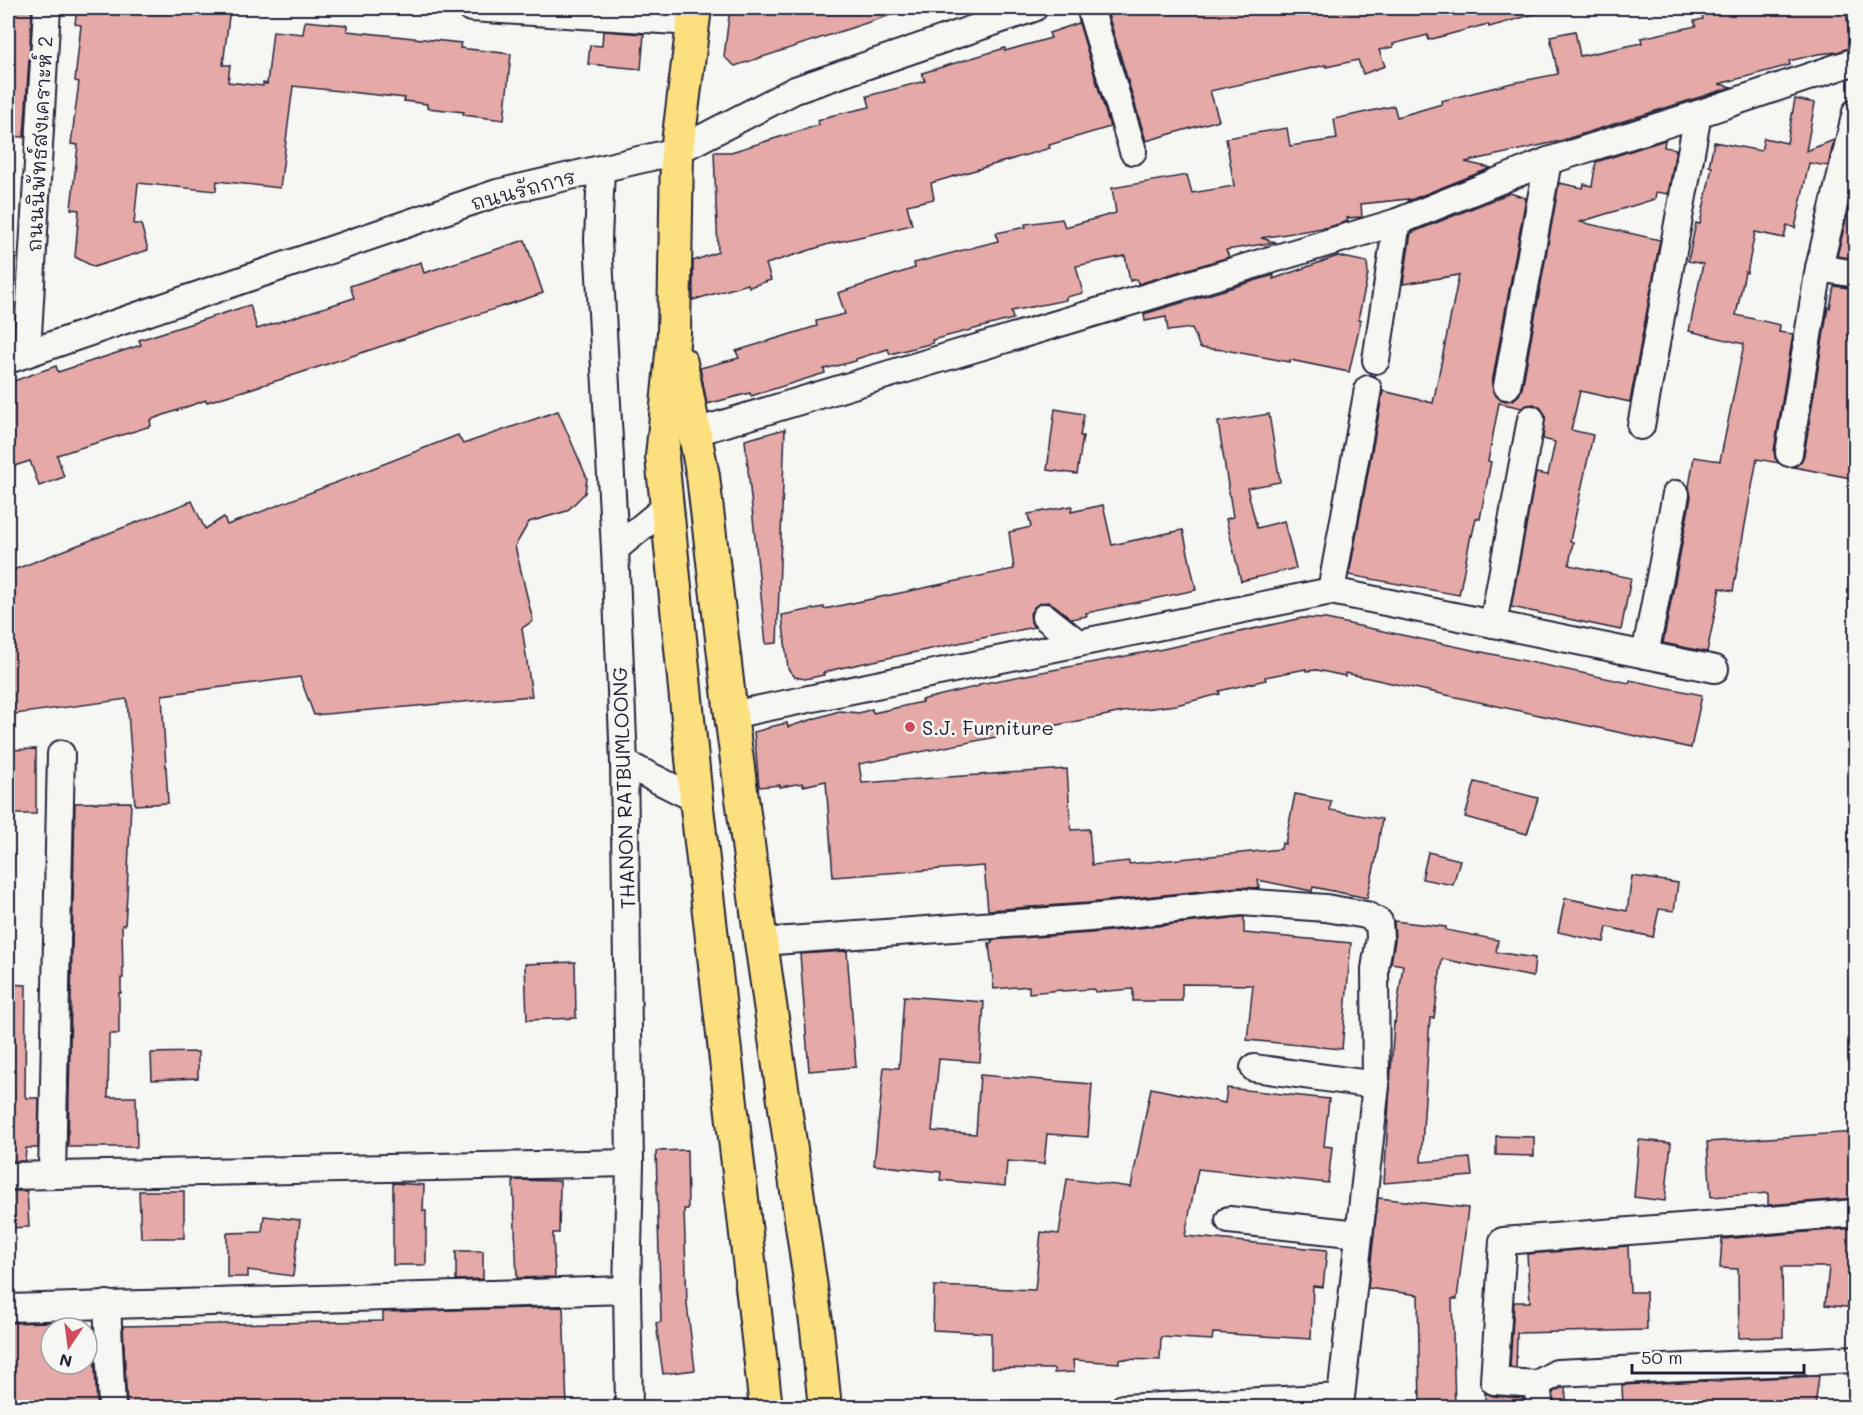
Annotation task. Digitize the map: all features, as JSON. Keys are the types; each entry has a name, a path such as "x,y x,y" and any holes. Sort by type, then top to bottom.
{"main road":[{"path":"694,15 677,151 674,333 662,457 696,799 766,1407"},
{"path":"674,333 696,432 703,476 730,715 818,1329 825,1407"}],"street":[{"name":"ถนนนิพัทธ์สงเคราะห์ 2","path":"17,356 46,8"},
{"path":"471,8 694,15"},
{"name":"ถนนรัถการ","path":"17,356 497,193 677,151 795,90 1034,8"},
{"path":"1090,8 1133,152"},
{"path":"696,432 1397,222 1548,161 1856,61"},
{"path":"1789,453 1819,268 1856,112"},
{"path":"1641,426 1698,114"},
{"path":"1507,386 1548,161"},
{"name":"THANON RATBUMLOONG","path":"601,169 598,240 624,764 630,1164 627,1290 629,1407"},
{"path":"1376,360 1397,222"},
{"path":"1819,268 1856,274"},
{"path":"1331,591 1368,389"},
{"path":"1492,624 1531,418"},
{"path":"1645,655 1676,494"},
{"path":"615,549 666,507"},
{"path":"730,715 1331,591 1715,669"},
{"path":"1045,617 1078,643"},
{"path":"52,1175 61,754"},
{"path":"624,764 696,799"},
{"path":"761,942 1089,918 1241,902 1326,908 1366,915 1378,922 1380,929 1375,969 1376,1085 1341,1397 1123,1407"},
{"path":"1254,1068 1376,1085"},
{"path":"8,1176 630,1164"},
{"path":"1856,1213 1503,1241 1494,1381 1539,1396 1557,1373 1856,1359"},
{"path":"1229,1220 1359,1234"},
{"path":"8,1308 627,1290"},
{"path":"107,1304 112,1407"}],"building":[{"path":"8,8 30,8 32,12 24,137 8,136"},
{"path":"77,8 230,8 223,65 230,65 228,82 263,86 263,83 267,84 273,31 303,34 305,21 347,25 347,31 461,43 460,48 511,54 504,120 427,108 427,104 404,101 405,98 293,86 280,188 217,181 216,191 138,183 134,224 141,224 148,250 94,267 75,257 79,210 71,209 78,145 71,144 79,82 75,81 81,25 75,24"},
{"path":"730,8 902,8 903,11 735,66 724,57"},
{"path":"1118,8 1537,8 1538,13 1489,27 1488,24 1428,40 1428,35 1393,44 1393,47 1379,50 1385,66 1363,74 1358,60 1210,91 1219,120 1146,141 1107,11"},
{"path":"1700,8 1845,8 1852,47 1789,61 1790,65 1719,84 1732,87 1560,141 1465,162 1491,168 1408,201 1409,199 1361,204 1362,217 1347,218 1348,221 1329,227 1261,238 1276,242 1226,250 1229,257 1138,284 1137,279 1130,281 1125,256 1076,266 1083,293 1066,297 1066,300 1011,311 1013,319 932,340 933,343 890,354 888,349 856,359 856,361 824,369 825,373 751,396 750,393 707,404 700,368 739,358 736,351 817,326 816,321 845,314 838,293 915,268 914,263 998,241 996,233 1026,227 1025,224 1062,219 1065,227 1116,213 1112,188 1187,175 1192,193 1234,186 1226,138 1287,128 1290,146 1337,139 1334,119 1394,106 1397,117 1442,104 1441,101 1558,74 1550,36 1575,31 1580,56 1642,43 1641,38 1696,26 1694,21 1703,19"},
{"path":"1079,23 1110,127 1049,145 1050,148 931,183 934,199 907,205 912,225 829,244 766,264 771,280 749,287 748,284 693,300 693,261 718,252 714,152 731,152 819,125 818,121 830,116 870,107 867,96 925,81 922,73 1005,48 1005,51 1051,38 1049,33"},
{"path":"603,31 644,34 641,69 588,64 590,45 602,46"},
{"path":"1795,99 1815,103 1806,151 1834,140 1828,166 1809,163 1795,228 1787,225 1784,238 1755,232 1747,273 1745,272 1736,315 1780,325 1779,332 1793,334 1774,451 1779,463 1757,459 1733,591 1720,588 1707,652 1663,643 1691,497 1689,487 1694,457 1720,461 1744,344 1689,331 1703,264 1688,261 1696,223 1700,224 1712,167 1709,166 1714,142 1761,151 1764,138 1787,143"},
{"path":"1665,140 1664,147 1676,149 1668,194 1656,192 1655,199 1580,222 1660,240 1630,402 1580,391 1571,430 1593,435 1570,541 1573,542 1569,565 1631,578 1621,630 1511,607 1536,473 1548,475 1555,442 1543,439 1545,415 1541,408 1534,404 1522,408 1499,403 1480,519 1476,518 1471,535 1459,595 1349,575 1383,391 1433,403 1459,275 1403,284 1411,233 1510,193 1526,198 1492,383 1493,392 1498,398 1505,401 1513,400 1522,389 1559,183 1583,188 1584,184 1592,186 1596,162"},
{"path":"1849,208 1856,209 1856,259 1837,256"},
{"path":"525,240 543,293 279,380 207,402 206,400 150,420 151,426 57,455 64,477 39,486 30,461 8,468 8,383 56,366 58,372 141,345 139,340 250,305 257,329 354,298 350,286 421,262 424,273"},
{"path":"1338,256 1367,262 1368,274 1358,320 1361,320 1349,372 1290,360 1290,362 1225,350 1200,348 1192,328 1168,331 1166,317 1145,321 1144,314 1274,275 1273,279"},
{"path":"1834,286 1856,289 1856,479 1794,467 1801,462 1804,455 1828,307 1830,308"},
{"path":"1055,409 1084,414 1077,474 1047,470"},
{"path":"558,411 587,478 585,493 567,511 529,522 515,546 533,621 522,628 532,696 314,715 300,677 162,695 168,803 135,805 127,699 8,715 8,572 192,501 205,529 224,517 227,525 458,435 463,444"},
{"path":"1269,414 1280,482 1247,488 1257,528 1284,521 1296,568 1241,581 1226,519 1233,517 1218,422"},
{"path":"785,429 777,643 766,644 745,440"},
{"path":"1103,505 1112,545 1183,530 1196,590 1086,613 1087,616 1072,619 1048,602 1040,603 1030,614 1034,627 836,669 823,673 824,675 805,679 795,677 788,669 782,615 824,607 824,609 1014,569 1009,532 1031,527 1028,514 1072,506 1071,512"},
{"path":"1302,618 1326,619 1629,683 1630,680 1702,695 1691,748 1345,673 1345,676 1317,670 1306,671 1306,669 1265,677 1266,680 1219,691 1220,694 1176,705 1128,711 859,764 862,783 1067,769 1071,830 1089,829 1092,865 1129,861 1129,864 1281,849 1282,843 1285,844 1295,794 1331,801 1330,810 1382,819 1367,898 1313,887 1312,891 1258,880 1259,888 1239,887 1088,903 988,910 984,866 833,877 826,781 803,786 802,783 780,787 780,785 759,787 754,732 769,727 787,723 788,727 839,711 859,713 872,709 873,713 922,702 921,700 979,686 979,684 1163,649"},
{"path":"36,749 36,814 8,814 8,750"},
{"path":"1475,782 1538,798 1527,834 1465,817"},
{"path":"131,802 125,925 122,925 123,978 121,978 121,993 119,993 119,1034 109,1034 108,1097 136,1097 137,1147 68,1147 75,803"},
{"path":"1428,852 1460,860 1453,885 1422,879"},
{"path":"1632,876 1678,883 1674,911 1659,909 1653,937 1607,927 1604,942 1558,932 1565,898 1627,911"},
{"path":"1244,917 1244,933 1351,943 1342,1049 1247,1040 1253,985 1182,984 1182,1001 1133,1001 1133,989 1029,993 1029,986 994,989 989,943 992,943 991,940 1091,933"},
{"path":"1394,921 1446,927 1446,930 1498,940 1496,952 1535,958 1533,977 1442,959 1434,1018 1430,1018 1421,1162 1470,1158 1472,1176 1384,1183 1394,1022 1403,965 1391,963 1395,940"},
{"path":"847,951 856,1067 809,1071 800,954"},
{"path":"575,962 576,1018 527,1020 525,964"},
{"path":"8,984 26,985 25,1095 26,1098 39,1098 38,1148 26,1148 25,1161 8,1161"},
{"path":"904,996 984,1002 980,1062 939,1059 932,1131 976,1134 980,1075 1092,1084 1088,1137 1047,1134 1044,1164 1007,1161 1005,1186 940,1180 941,1172 874,1165 884,1067 899,1068"},
{"path":"198,1052 198,1078 152,1080 151,1053"},
{"path":"1151,1088 1225,1103 1227,1088 1329,1099 1324,1146 1332,1147 1328,1183 1198,1169 1185,1236 1327,1250 1323,1287 1313,1286 1311,1339 1213,1333 1212,1340 1161,1337 1160,1360 1119,1359 1119,1363 1073,1360 1074,1372 1054,1373 1054,1369 991,1368 991,1333 933,1330 934,1286 1035,1290 1041,1232 1059,1234 1067,1179 1131,1187"},
{"path":"1856,1132 1856,1198 1768,1205 1768,1193 1711,1197 1707,1142"},
{"path":"1496,1136 1534,1137 1534,1156 1496,1155"},
{"path":"1639,1140 1671,1143 1665,1201 1634,1197"},
{"path":"687,1150 688,1209 684,1209 687,1304 695,1370 663,1374 656,1323 661,1322 656,1151"},
{"path":"513,1180 560,1181 559,1233 553,1233 555,1277 517,1278"},
{"path":"393,1183 424,1185 426,1265 393,1265"},
{"path":"8,1191 27,1191 29,1227 8,1228"},
{"path":"139,1191 184,1191 184,1238 141,1238"},
{"path":"1378,1198 1468,1208 1457,1299 1452,1299 1455,1407 1420,1407 1418,1295 1368,1288"},
{"path":"264,1216 300,1220 293,1276 248,1270 248,1277 227,1277 227,1233 262,1232"},
{"path":"1856,1228 1856,1308 1825,1305 1829,1267 1782,1267 1783,1337 1739,1338 1738,1269 1720,1268 1722,1239"},
{"path":"1628,1246 1630,1292 1646,1292 1647,1330 1517,1333 1516,1368 1510,1367 1514,1302 1530,1302 1527,1254"},
{"path":"456,1251 483,1251 483,1279 456,1280"},
{"path":"563,1307 567,1407 127,1407 123,1326 383,1321 383,1312"},
{"path":"39,1322 39,1376 95,1376 97,1407 9,1407 8,1323"},
{"path":"1819,1376 1815,1407 1623,1407 1622,1385"},
{"path":"1565,1388 1567,1407 1555,1407 1553,1392"},
{"path":"1485,1393 1493,1396 1524,1398 1525,1407 1485,1407"}],"place":[{"name":"S.J. Furniture","path":"910,727"}]}
